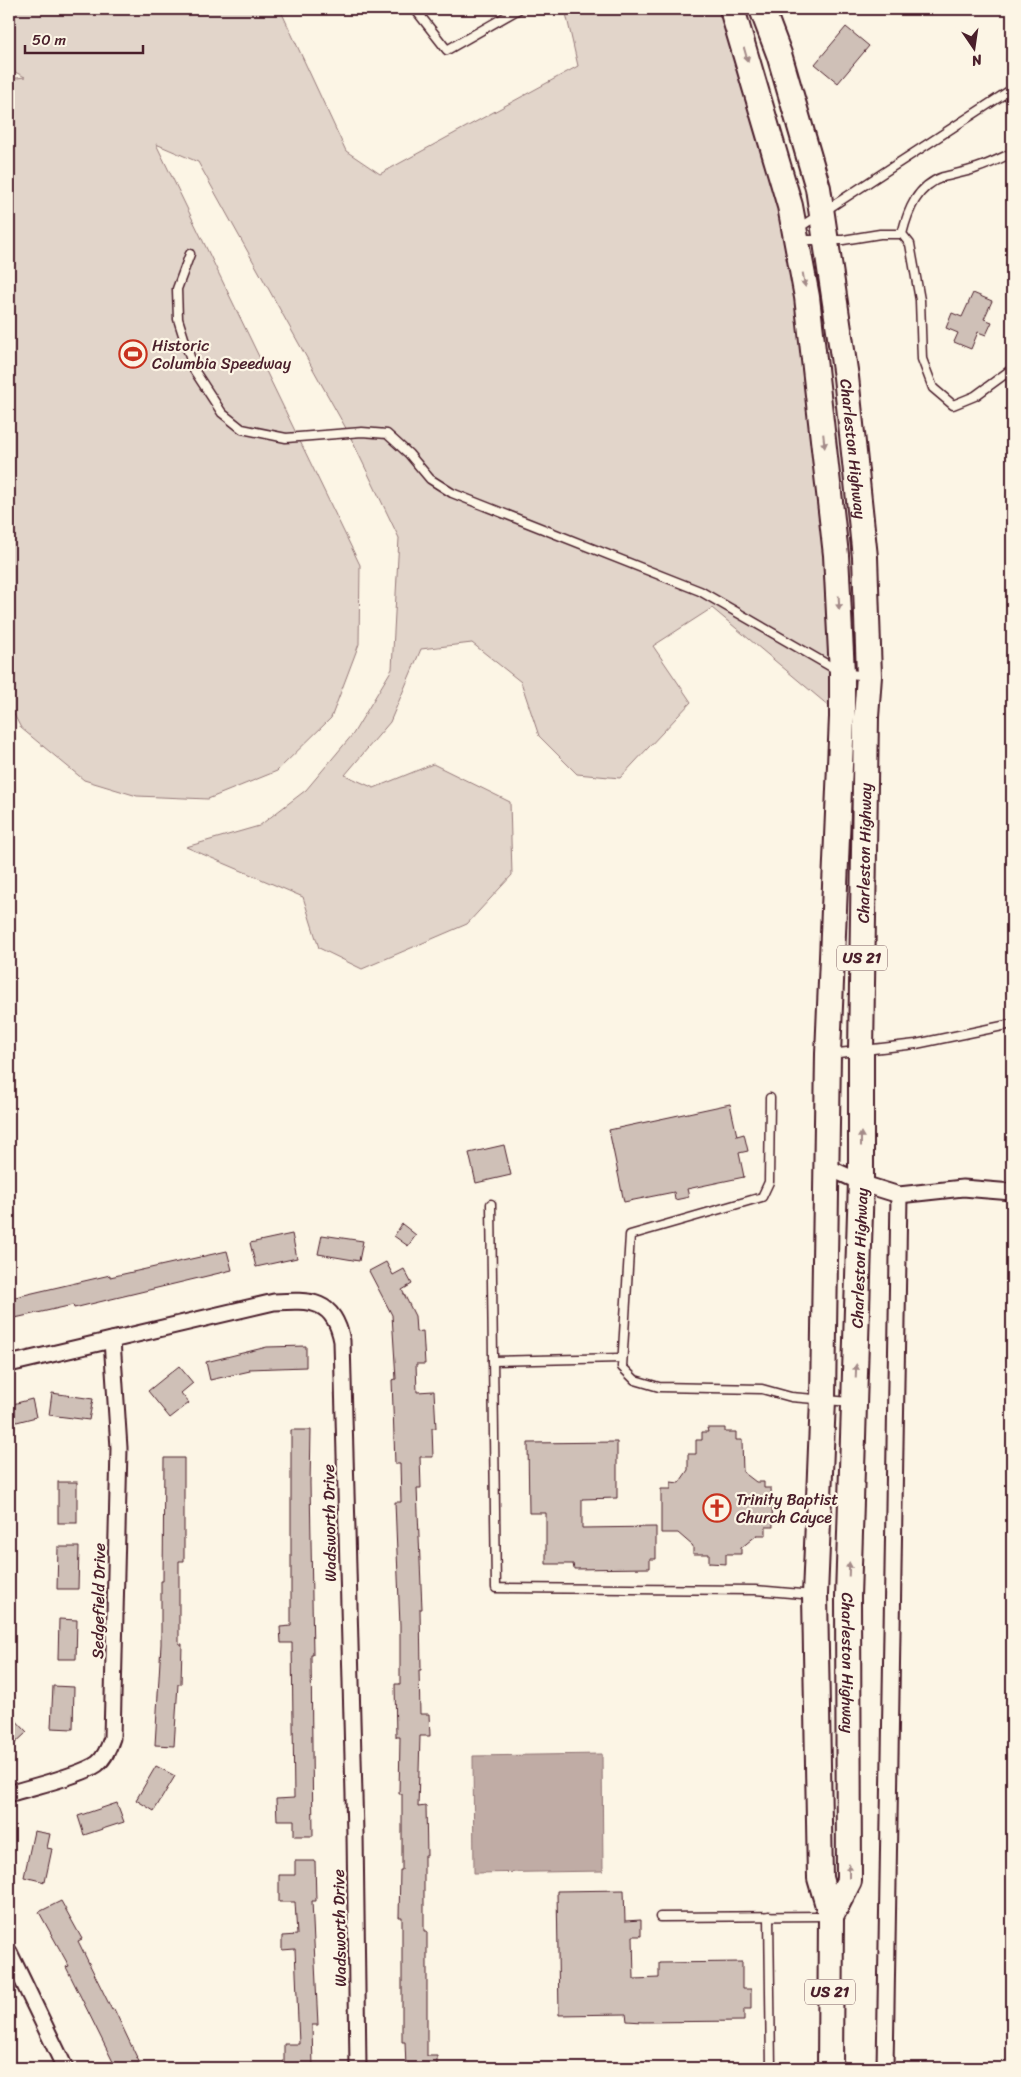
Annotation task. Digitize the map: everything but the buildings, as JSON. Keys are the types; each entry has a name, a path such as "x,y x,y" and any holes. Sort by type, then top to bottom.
{"main road":[{"name":"Charleston Highway","path":"732,9 765,117 796,235 807,297 836,555 842,674 842,717 828,1054 823,1399 815,1595 820,1878 830,1916 830,2068"},
{"name":"Charleston Highway","path":"762,9 779,54 818,188 846,377 865,557 869,676 866,727 860,1051 861,1181 848,1597 849,1881 830,1916"}],"street":[{"path":"827,1167 899,1195 963,1188 1012,1192"},
{"path":"885,2068 899,1195"},
{"name":"Wadsworth Drive","path":"9,1364 274,1302 309,1302 329,1311 338,1323 342,1341 355,1834 358,2068"},
{"name":"Sedgefield Drive","path":"9,1794 97,1764 107,1752 112,1738 119,1448 112,1340"},
{"path":"9,1952 65,2068"}],"lane":[{"path":"415,9 447,50 519,9"},
{"path":"796,235 821,213 1012,89"},
{"path":"902,234 914,200 925,187 941,178 976,168 1012,153"},
{"path":"796,235 825,240 843,240 880,234 902,234"},
{"path":"902,234 910,244 920,300 922,359 933,388 953,405 975,396 1012,369"},
{"path":"190,254 177,289 178,319 194,370 222,413 242,429 286,438 362,432 387,434 409,454 430,479 452,493 700,591 842,674 869,676"},
{"path":"828,1054 941,1040 1012,1024"},
{"path":"770,1098 769,1182 762,1197 630,1235 622,1367 635,1380 659,1386 762,1389 791,1397 855,1403"},
{"path":"491,1204 496,1588 755,1590 815,1595"},
{"path":"493,1361 622,1358"},
{"path":"769,1916 771,2068"},
{"path":"660,1917 830,1916"}],"shaded area":[{"path":"9,9 280,9 346,151 380,174 578,66 565,9 732,9 790,206 842,717 712,608 653,646 691,702 620,778 577,774 539,736 521,682 472,643 421,649 390,722 345,775 374,788 433,764 510,802 512,875 467,924 362,969 319,948 303,897 186,847 259,826 306,790 353,734 392,669 399,538 348,432 198,162 156,144 360,565 359,644 331,718 277,771 208,799 137,796 84,780 21,728 9,705 9,79 25,77 9,69"},
{"path":"602,1754 603,1871 474,1873 473,1756"}],"place":[{"name":"Historic Columbia Speedway","path":"133,354"},
{"name":"Trinity Baptist Church Cayce","path":"717,1508"}]}
